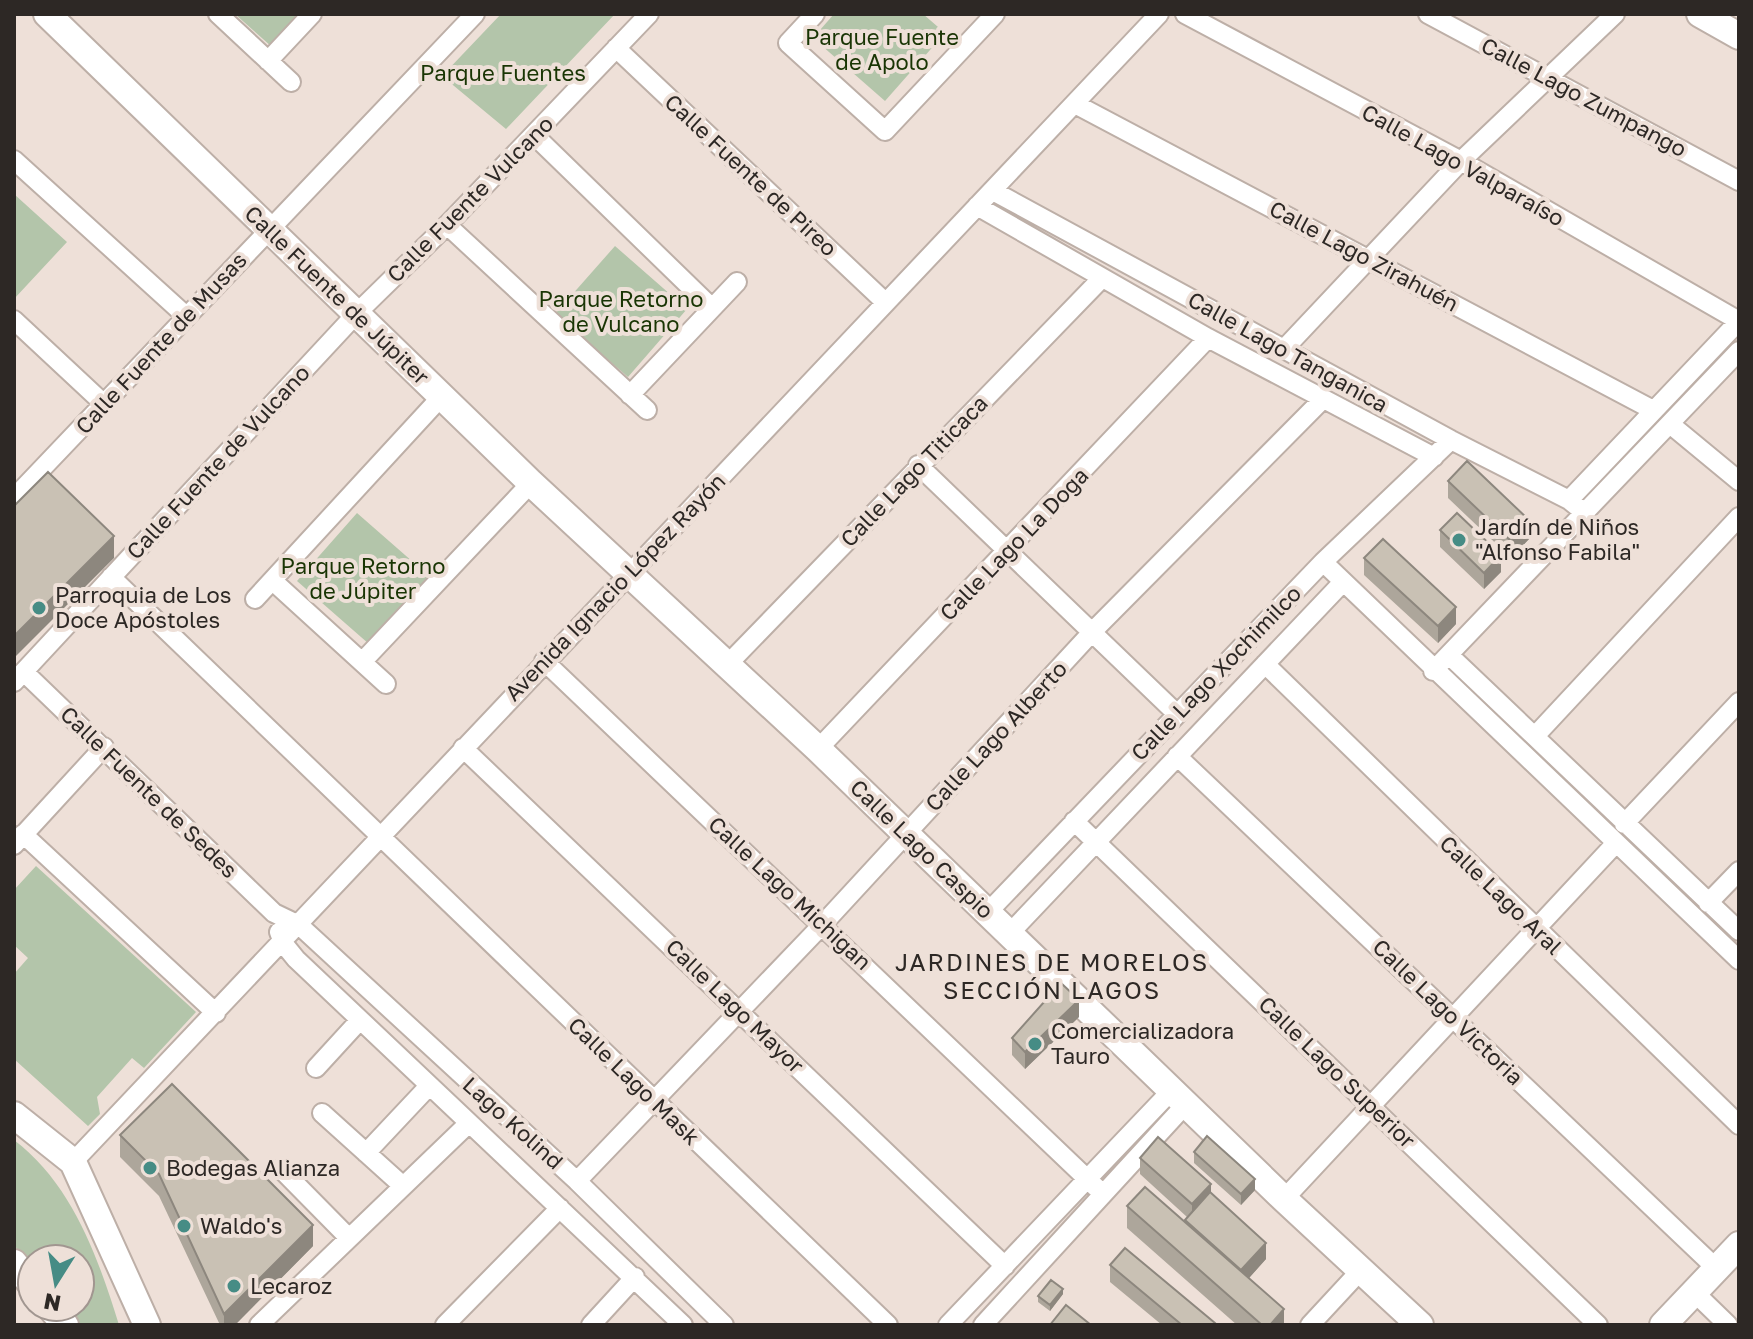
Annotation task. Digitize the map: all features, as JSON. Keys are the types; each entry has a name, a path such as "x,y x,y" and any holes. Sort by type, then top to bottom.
{"street":[{"name":"Calle Fuente de Júpiter","path":"47,14 268,230 629,574"},
{"path":"218,14 291,82"},
{"path":"268,61 312,14"},
{"name":"Calle Fuente de Musas","path":"16,494 475,14"},
{"name":"Calle Fuente Vulcano","path":"357,313 447,225 649,14"},
{"path":"815,14 788,43 885,131 995,14"},
{"name":"Avenida Ignacio López Rayón","path":"73,1162 1159,14"},
{"name":"Calle Lago Valparaíso","path":"1185,14 1461,161 1739,321"},
{"name":"Calle Lago Zumpango","path":"1428,14 1739,181"},
{"path":"1284,349 1461,161 1615,14"},
{"path":"1700,14 1739,36"},
{"name":"Calle Fuente de Pireo","path":"616,48 885,302"},
{"name":"Calle Lago Zirahuén","path":"1075,104 1653,410"},
{"path":"534,135 712,308"},
{"path":"14,160 186,316"},
{"name":"Calle Lago Tanganica","path":"993,191 1451,440 1569,500 1584,512"},
{"name":"Calle Lago Tanganica","path":"977,206 1208,338 1434,457"},
{"path":"447,225 647,410"},
{"name":"Calle Lago Titicaca","path":"727,665 1102,278"},
{"path":"630,395 737,282"},
{"path":"1182,322 1197,302"},
{"name":"Calle Fuente de Vulcano","path":"19,677 357,313"},
{"path":"14,320 103,403"},
{"path":"1569,500 1739,321"},
{"name":"Calle Lago La Doga","path":"818,749 1208,338"},
{"path":"1433,671 1739,351"},
{"path":"255,599 442,396"},
{"name":"Calle Lago Alberto","path":"577,1181 823,924 1094,630 1322,400"},
{"path":"1670,424 1739,481"},
{"name":"Calle Lago Xochimilco","path":"988,912 1323,562 1451,440"},
{"path":"918,465 1094,630 1176,713"},
{"path":"362,662 531,483"},
{"path":"1535,736 1739,517"},
{"path":"1323,562 1433,671 1739,960"},
{"name":"Calle Lago Caspio","path":"629,574 818,749 1284,1199 1420,1325"},
{"name":"Calle Lago Mask","path":"111,577 888,1325"},
{"path":"273,581 386,684"},
{"name":"Calle Lago Xochimilco","path":"1010,933 1343,582"},
{"path":"1449,655 1739,931"},
{"name":"Calle Lago Michigan","path":"544,661 1103,1194"},
{"name":"Calle Lago Aral","path":"1265,664 1739,1125"},
{"name":"Calle Fuente de Sedes","path":"19,677 104,747 274,913 299,925"},
{"path":"1624,824 1739,702"},
{"path":"104,747 19,840 216,1013"},
{"name":"Calle Lago Mayor","path":"463,748 740,1009 1005,1266"},
{"name":"Calle Lago Victoria","path":"1177,756 1717,1269"},
{"name":"Calle Lago Superior","path":"1074,821 1598,1325"},
{"path":"1284,1199 1616,843"},
{"path":"1708,903 1739,871"},
{"name":"Calle Fuente de Sedes","path":"274,913 283,943"},
{"name":"Lago Kolind","path":"299,925 533,1144 577,1181 724,1325"},
{"name":"Lago Kolind","path":"283,943 468,1124 683,1325"},
{"path":"316,1068 360,1020"},
{"path":"366,1153 429,1086"},
{"path":"948,1325 1088,1179 1179,1097"},
{"path":"983,1325 1103,1194 1179,1097"},
{"path":"322,1113 403,1186"},
{"path":"14,1115 73,1162 147,1325"},
{"path":"259,1325 468,1124"},
{"path":"513,1165 533,1144"},
{"path":"281,1169 349,1238"},
{"path":"445,1325 560,1208"},
{"path":"1044,1225 1061,1240"},
{"path":"1663,1325 1739,1245"},
{"path":"1310,1325 1361,1270"},
{"path":"591,1325 635,1277"},
{"path":"1694,1292 1728,1325"}],"green space":[{"path":"235,14 302,14 272,47"},
{"name":"Parque Fuentes","path":"501,14 615,14 506,129 442,76"},
{"name":"Parque Fuente de Apolo","path":"834,14 923,14 945,33 885,101 813,38"},
{"path":"14,194 67,242 14,299"},
{"name":"Parque Retorno de Vulcano","path":"615,246 687,309 628,377 555,314"},
{"name":"Parque Retorno de Júpiter","path":"357,513 429,576 369,644 297,581"},
{"path":"36,866 196,1012 144,1068 132,1058 97,1097 100,1114 88,1126 14,1059 14,974 28,958 14,945 14,890"},
{"path":"14,1140 52,1178 90,1243 16,1243 16,1247"},
{"path":"96,1258 119,1325 78,1323 96,1323"}],"building":[{"path":"1467,461 1530,521 1511,541 1448,481"},
{"name":"Parroquia de Los Doce Apóstoles","path":"48,472 114,536 14,636 14,506"},
{"path":"1457,513 1501,555 1484,573 1440,530"},
{"path":"1383,539 1456,607 1438,626 1364,558"},
{"path":"1061,983 1079,1000 1025,1052 1012,1038"},
{"path":"172,1084 313,1225 224,1314 159,1174 120,1135"},
{"path":"1207,1136 1255,1179 1241,1194 1194,1152"},
{"path":"1158,1137 1211,1184 1192,1204 1140,1158"},
{"path":"1145,1187 1284,1309 1270,1325 1262,1325 1127,1206"},
{"path":"1210,1192 1266,1243 1241,1270 1185,1220"},
{"path":"1125,1248 1214,1325 1182,1325 1110,1265"},
{"path":"1051,1280 1063,1289 1050,1305 1038,1296"},
{"path":"1066,1305 1091,1325 1050,1325"}],"place":[{"name":"Jardín de Niños \"Alfonso Fabila\"","path":"1459,540"},
{"name":"Parroquia de Los Doce Apóstoles","path":"39,608"},
{"name":"Comercializadora Tauro","path":"1035,1044"},
{"name":"Bodegas Alianza","path":"150,1168"},
{"name":"Waldo's","path":"184,1226"},
{"name":"Lecaroz","path":"234,1286"}],"district":[{"name":"JARDINES DE MORELOS SECCIÓN LAGOS","path":"1052,977"}]}
